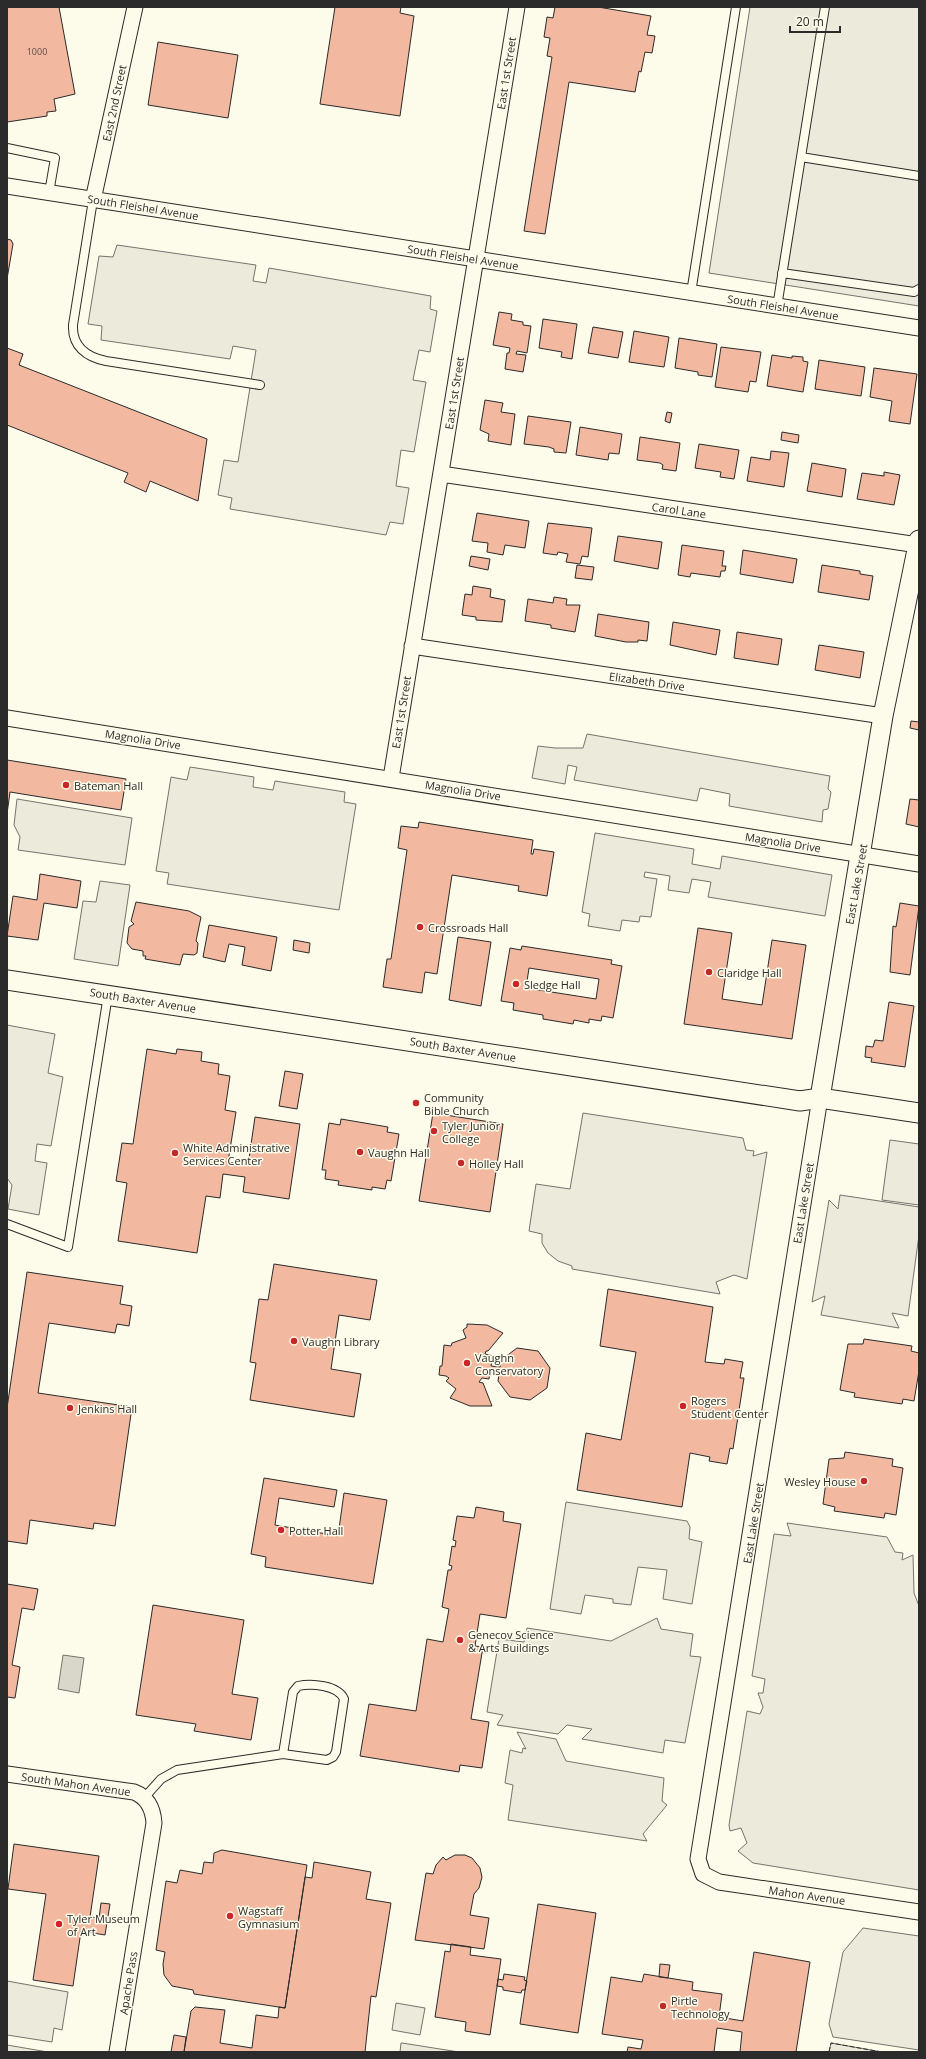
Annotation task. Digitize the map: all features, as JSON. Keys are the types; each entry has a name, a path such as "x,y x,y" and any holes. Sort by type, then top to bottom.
{"street":[{"name":"East 2nd Street","path":"93,200 135,7"},
{"name":"East 1st Street","path":"391,778 517,7"},
{"name":"South Fleishel Avenue","path":"7,186 919,328"},
{"name":"Carol Lane","path":"441,474 918,543"},
{"name":"East Lake Street","path":"700,1868 698,1859 702,1830 820,1098 883,716 917,564 918,543"},
{"name":"Elizabeth Drive","path":"412,646 883,716"},
{"name":"Magnolia Drive","path":"7,718 391,778 919,864"},
{"name":"South Baxter Avenue","path":"7,980 793,1100 800,1101 820,1098 919,1113"},
{"name":"South Mahon Avenue","path":"7,1774 129,1790 144,1798"},
{"name":"Apache Pass","path":"117,2052 154,1822 152,1811 144,1798"},
{"name":"Mahon Avenue","path":"700,1868 707,1877 719,1882 919,1912"}],"lane":[{"path":"691,293 736,7"},
{"path":"777,307 825,7"},
{"path":"7,148 55,158 49,193"},
{"path":"801,157 919,176"},
{"path":"93,200 72,332 80,349 88,356 106,361 260,385"},
{"path":"782,273 914,292 919,289"},
{"path":"7,1224 68,1247 108,995"},
{"path":"144,1798 161,1779 177,1770 284,1754 327,1760 333,1757 336,1752 344,1699 337,1689 306,1684 298,1686 293,1692 284,1754"}],"shaded area":[{"path":"750,7 919,7 919,306 709,273"},
{"path":"117,245 256,265 253,281 266,283 269,268 431,296 430,309 437,311 430,352 419,350 413,380 426,382 414,452 401,450 396,486 409,488 403,524 390,522 386,535 230,509 232,498 218,495 224,460 238,462 256,350 233,346 230,359 101,340 102,326 88,324 99,256 113,257"},
{"path":"587,734 830,776 828,789 831,792 828,809 823,810 822,822 729,806 730,794 700,788 697,801 574,780 577,767 568,765 565,784 532,778 538,746 555,748 583,748"},
{"path":"190,767 254,777 253,787 273,790 275,781 345,792 344,802 356,804 339,910 167,884 169,873 156,871 171,777 187,780"},
{"path":"17,799 132,818 125,865 18,850 20,837 14,825"},
{"path":"595,833 694,849 692,864 720,869 722,856 832,875 825,916 708,897 711,882 692,879 689,893 668,890 670,876 645,872 644,877 657,879 651,917 640,916 639,922 622,920 620,931 588,926 590,914 582,912"},
{"path":"100,881 130,885 118,966 74,959 83,901 96,902"},
{"path":"7,1025 55,1034 48,1073 63,1077 51,1146 37,1144 35,1161 47,1163 39,1215 8,1209 12,1185 7,1178"},
{"path":"583,1113 743,1138 746,1150 754,1151 753,1156 767,1152 747,1279 734,1275 716,1282 720,1294 572,1269 572,1266 558,1261 548,1253 542,1243 542,1234 529,1231 536,1184 570,1189"},
{"path":"890,1140 919,1144 919,1205 882,1200"},
{"path":"840,1195 919,1207 919,1235 908,1316 892,1313 899,1328 821,1315 825,1296 812,1302 829,1200 838,1209"},
{"path":"566,1502 687,1521 690,1527 689,1539 702,1542 692,1604 663,1599 667,1570 638,1567 631,1605 613,1603 613,1599 585,1595 581,1614 550,1609"},
{"path":"787,1523 887,1537 895,1552 903,1553 902,1560 913,1555 914,1593 919,1606 919,1890 753,1863 738,1851 747,1843 741,1828 730,1831 729,1825 747,1711 760,1714 763,1707 758,1693 763,1693 765,1679 752,1676 774,1534 791,1536"},
{"path":"657,1618 661,1629 693,1634 690,1656 701,1657 685,1743 665,1740 663,1753 582,1739 592,1729 567,1725 558,1734 497,1725 503,1715 487,1712 499,1639 524,1642 527,1628 611,1641"},
{"path":"63,1655 84,1658 79,1693 58,1689"},
{"path":"517,1732 556,1739 566,1761 664,1778 662,1801 667,1805 643,1834 647,1841 508,1820 513,1785 505,1783 510,1750 522,1753 523,1748 526,1749"},
{"path":"863,1928 919,1936 919,2050 833,2037 829,2024 843,1952"},
{"path":"7,1981 68,1992 62,2030 54,2028 52,2042 7,2035"},
{"path":"396,2003 425,2008 420,2035 392,2030"},
{"path":"402,2043 459,2052 400,2052"},
{"path":"831,2043 882,2052 829,2052"},
{"path":"7,2045 48,2052 7,2052"}],"building":[{"path":"7,7 59,7 75,94 54,99 56,111 47,112 47,116 7,122"},
{"path":"335,7 401,7 400,13 414,16 400,116 320,104"},
{"path":"555,7 598,7 651,16 647,35 655,36 652,53 645,52 641,72 639,71 635,92 569,82 545,234 524,231 552,57 547,56 550,38 544,37 547,17 553,18"},
{"path":"158,42 238,55 228,118 148,105"},
{"path":"7,239 11,240 13,244 7,279"},
{"path":"499,312 512,314 511,320 523,322 523,325 531,326 527,353 517,351 516,354 526,355 523,372 505,369 507,353 509,353 510,348 493,345"},
{"path":"543,319 577,324 572,359 561,357 562,352 539,348"},
{"path":"593,327 623,332 618,358 588,353"},
{"path":"634,331 669,337 664,367 629,362"},
{"path":"679,338 717,344 712,377 698,375 698,372 675,368"},
{"path":"721,347 761,352 756,382 750,381 748,392 715,387"},
{"path":"7,348 23,354 19,365 207,439 198,501 150,481 146,492 124,482 128,473 7,425"},
{"path":"772,355 792,358 792,356 803,357 803,361 808,362 803,392 767,386"},
{"path":"819,360 865,367 861,396 815,389"},
{"path":"874,368 917,374 910,424 889,421 892,401 870,397"},
{"path":"485,400 503,403 501,412 515,414 511,445 488,441 489,434 480,430"},
{"path":"667,412 672,413 670,423 665,421"},
{"path":"528,416 571,422 566,453 554,452 554,449 549,447 524,444"},
{"path":"580,427 622,434 619,454 609,453 608,460 576,455"},
{"path":"782,432 799,435 798,443 781,440"},
{"path":"640,437 680,443 676,471 662,469 663,465 660,463 637,460"},
{"path":"699,444 739,450 734,479 720,477 721,472 695,468"},
{"path":"771,451 789,453 784,487 747,481 751,457 770,460"},
{"path":"812,463 846,469 842,497 807,491"},
{"path":"884,472 900,475 894,505 857,499 862,473 884,476"},
{"path":"477,513 529,521 525,548 505,545 503,555 487,552 488,543 472,541"},
{"path":"548,523 592,528 588,557 582,556 580,564 566,562 568,554 558,552 557,555 543,553"},
{"path":"618,536 662,542 658,569 614,561"},
{"path":"682,545 724,551 722,566 726,566 725,571 721,571 720,577 691,573 690,577 678,575"},
{"path":"743,550 797,559 793,583 740,574"},
{"path":"471,556 490,559 488,570 469,566"},
{"path":"577,565 594,567 592,580 575,578"},
{"path":"822,565 860,571 860,574 873,576 869,600 818,592"},
{"path":"473,586 491,589 490,597 505,600 502,622 476,620 476,617 462,615 465,594 472,595"},
{"path":"554,597 567,599 566,605 580,605 575,632 551,628 551,625 525,621 528,599 553,603"},
{"path":"598,614 649,622 647,641 638,640 638,642 626,642 595,636"},
{"path":"673,622 720,630 716,655 670,645"},
{"path":"737,632 782,639 778,665 734,658"},
{"path":"819,645 864,652 860,678 815,670"},
{"path":"911,721 919,722 919,730 910,728"},
{"name":"Bateman Hall","path":"7,760 126,779 121,810 10,792 7,814"},
{"path":"910,799 919,800 919,827 906,824"},
{"name":"Crossroads Hall","path":"419,822 533,840 531,854 533,854 534,849 554,852 547,896 518,891 519,886 452,875 437,974 425,972 422,993 383,987 387,959 391,959 407,850 398,848 401,826 418,828"},
{"path":"40,874 81,881 77,908 44,903 38,940 7,936 13,896 37,900"},
{"path":"136,902 189,911 201,917 196,941 198,943 197,953 194,955 183,954 180,965 145,959 146,956 143,956 143,951 132,949 127,943 129,927 134,924 131,921"},
{"path":"900,903 919,906 910,975 890,972 893,926 896,927"},
{"path":"209,925 277,937 271,971 242,965 245,947 229,944 225,962 203,957"},
{"name":"Claridge Hall","path":"698,928 732,933 722,999 762,1005 772,940 806,945 792,1039 684,1024"},
{"path":"458,937 491,942 481,1006 449,1000"},
{"path":"294,940 310,943 309,953 293,950"},
{"name":"Sledge Hall","path":"522,946 612,960 611,964 622,966 613,1018 602,1016 601,1021 589,1019 589,1023 574,1020 573,1024 543,1019 543,1015 513,1010 514,1003 501,1001 510,948 521,950","holes":["529,968 599,979 596,999 526,988"]},
{"path":"889,1002 914,1006 905,1067 871,1062 872,1058 865,1057 866,1046 873,1047 875,1040 883,1041"},
{"name":"White Administrative Services Center","path":"147,1049 176,1054 177,1049 202,1052 201,1061 219,1064 218,1074 230,1076 225,1110 236,1112 228,1162 248,1165 255,1117 300,1124 289,1199 243,1192 245,1177 223,1174 220,1198 206,1196 197,1253 118,1241 127,1183 116,1181 122,1143 133,1144"},
{"path":"285,1071 303,1074 297,1109 279,1106"},
{"name":"Holley Hall","path":"433,1113 503,1124 490,1212 419,1201"},
{"name":"Vaughn Hall","path":"341,1119 388,1127 387,1132 399,1134 391,1181 387,1180 385,1189 372,1187 372,1190 338,1185 339,1181 325,1179 326,1170 322,1170 329,1123 340,1125"},
{"name":"Vaughn Library","path":"274,1264 377,1280 370,1320 339,1315 331,1369 361,1374 354,1417 250,1400 256,1363 250,1362 259,1299 268,1300"},
{"name":"Jenkins Hall","path":"27,1272 123,1286 120,1304 132,1306 129,1326 117,1324 115,1333 49,1323 38,1393 132,1407 115,1526 94,1523 93,1529 30,1520 27,1544 7,1541 7,1408"},
{"name":"Rogers Student Center","path":"608,1289 713,1307 705,1362 724,1364 725,1359 743,1362 740,1378 744,1378 733,1449 730,1448 727,1464 709,1461 710,1457 690,1453 682,1507 577,1490 586,1433 621,1440 636,1352 600,1346"},
{"name":"Vaughn Conservatory","path":"467,1324 487,1325 503,1333 488,1351 486,1351 485,1354 493,1356 491,1366 500,1367 501,1360 517,1348 538,1351 550,1368 547,1388 530,1400 510,1397 498,1381 499,1374 490,1372 489,1379 482,1378 479,1382 483,1383 492,1406 470,1406 450,1398 456,1389 446,1381 449,1378 439,1375 440,1366 442,1366 444,1345 451,1346 452,1343 466,1338 463,1330 467,1327"},
{"path":"864,1339 912,1346 911,1351 919,1353 919,1371 914,1401 903,1399 902,1404 854,1397 855,1393 840,1390 848,1344 863,1344"},
{"name":"Wesley House","path":"845,1452 893,1459 892,1466 903,1468 896,1515 885,1513 884,1518 834,1511 835,1507 823,1504 829,1459 844,1458"},
{"name":"Potter Hall","path":"264,1478 337,1490 334,1507 279,1498 275,1525 338,1536 344,1493 387,1500 373,1584 265,1567 266,1557 251,1554"},
{"name":"Genecov Science & Arts Buildings","path":"476,1507 504,1512 503,1521 521,1524 506,1618 480,1614 475,1646 483,1647 471,1719 489,1722 482,1768 460,1765 459,1772 360,1756 369,1704 416,1711 427,1639 443,1642 449,1609 442,1607 448,1570 451,1570 452,1566 449,1565 452,1546 455,1547 456,1541 453,1540 457,1516 474,1518"},
{"path":"7,1584 38,1589 34,1610 22,1608 12,1665 20,1667 15,1698 7,1697"},
{"path":"153,1605 244,1620 232,1694 258,1698 251,1740 194,1731 196,1724 136,1715"},
{"path":"14,1844 99,1856 90,1917 99,1918 101,1903 110,1904 105,1935 81,1931 73,1986 33,1980 46,1894 8,1889"},
{"name":"Wagstaff Gymnasium","path":"222,1850 307,1865 285,2008 194,1994 193,1990 172,1986 164,1975 163,1964 165,1952 156,1950 166,1881 177,1883 180,1870 202,1874 204,1862 213,1863 214,1853"},
{"path":"455,1855 465,1855 472,1858 480,1868 482,1877 479,1888 474,1894 470,1915 489,1918 484,1949 415,1940 426,1873 433,1874 436,1865 443,1857 446,1860"},
{"path":"314,1862 371,1872 366,1899 391,1903 376,1997 371,1996 365,2052 184,2052 191,2011 195,2007 225,2010 220,2043 252,2048 256,2015 278,2018 279,2007 285,2008 305,1877 312,1878"},
{"path":"538,1904 596,1913 578,2033 520,2024"},
{"path":"451,1944 471,1947 470,1955 501,1959 490,2035 465,2031 466,2022 435,2017 445,1951 450,1952"},
{"name":"Pirtle Technology","path":"754,1952 810,1962 796,2052 740,2052 742,2032 717,2028 714,2052 627,2052 628,2047 641,2049 643,2040 602,2034 611,1977 642,1982 644,1974 693,1982 692,1990 722,1994 719,2017 743,2021"},
{"path":"660,1964 670,1965 668,1978 659,1977"},
{"path":"504,1974 525,1977 524,1980 527,1981 525,1990 522,1990 521,1993 503,1990 503,1987 497,1986 498,1979 503,1980"},
{"path":"174,2035 186,2037 184,2052 171,2052"}],"fence":[{"path":"829,2052 831,2043 882,2052"}],"place":[{"name":"Bateman Hall","path":"66,785"},
{"name":"Crossroads Hall","path":"420,927"},
{"name":"Claridge Hall","path":"709,972"},
{"name":"Sledge Hall","path":"516,984"},
{"name":"Community Bible Church","path":"416,1103"},
{"name":"Tyler Junior College","path":"434,1131"},
{"name":"Vaughn Hall","path":"360,1152"},
{"name":"White Administrative Services Center","path":"175,1153"},
{"name":"Holley Hall","path":"461,1163"},
{"name":"Vaughn Library","path":"294,1341"},
{"name":"Vaughn Conservatory","path":"467,1363"},
{"name":"Rogers Student Center","path":"683,1406"},
{"name":"Jenkins Hall","path":"70,1408"},
{"name":"Wesley House","path":"864,1481"},
{"name":"Potter Hall","path":"281,1530"},
{"name":"Genecov Science & Arts Buildings","path":"460,1640"},
{"name":"Wagstaff Gymnasium","path":"230,1916"},
{"name":"Tyler Museum of Art","path":"59,1924"},
{"name":"Pirtle Technology","path":"663,2006"}]}
